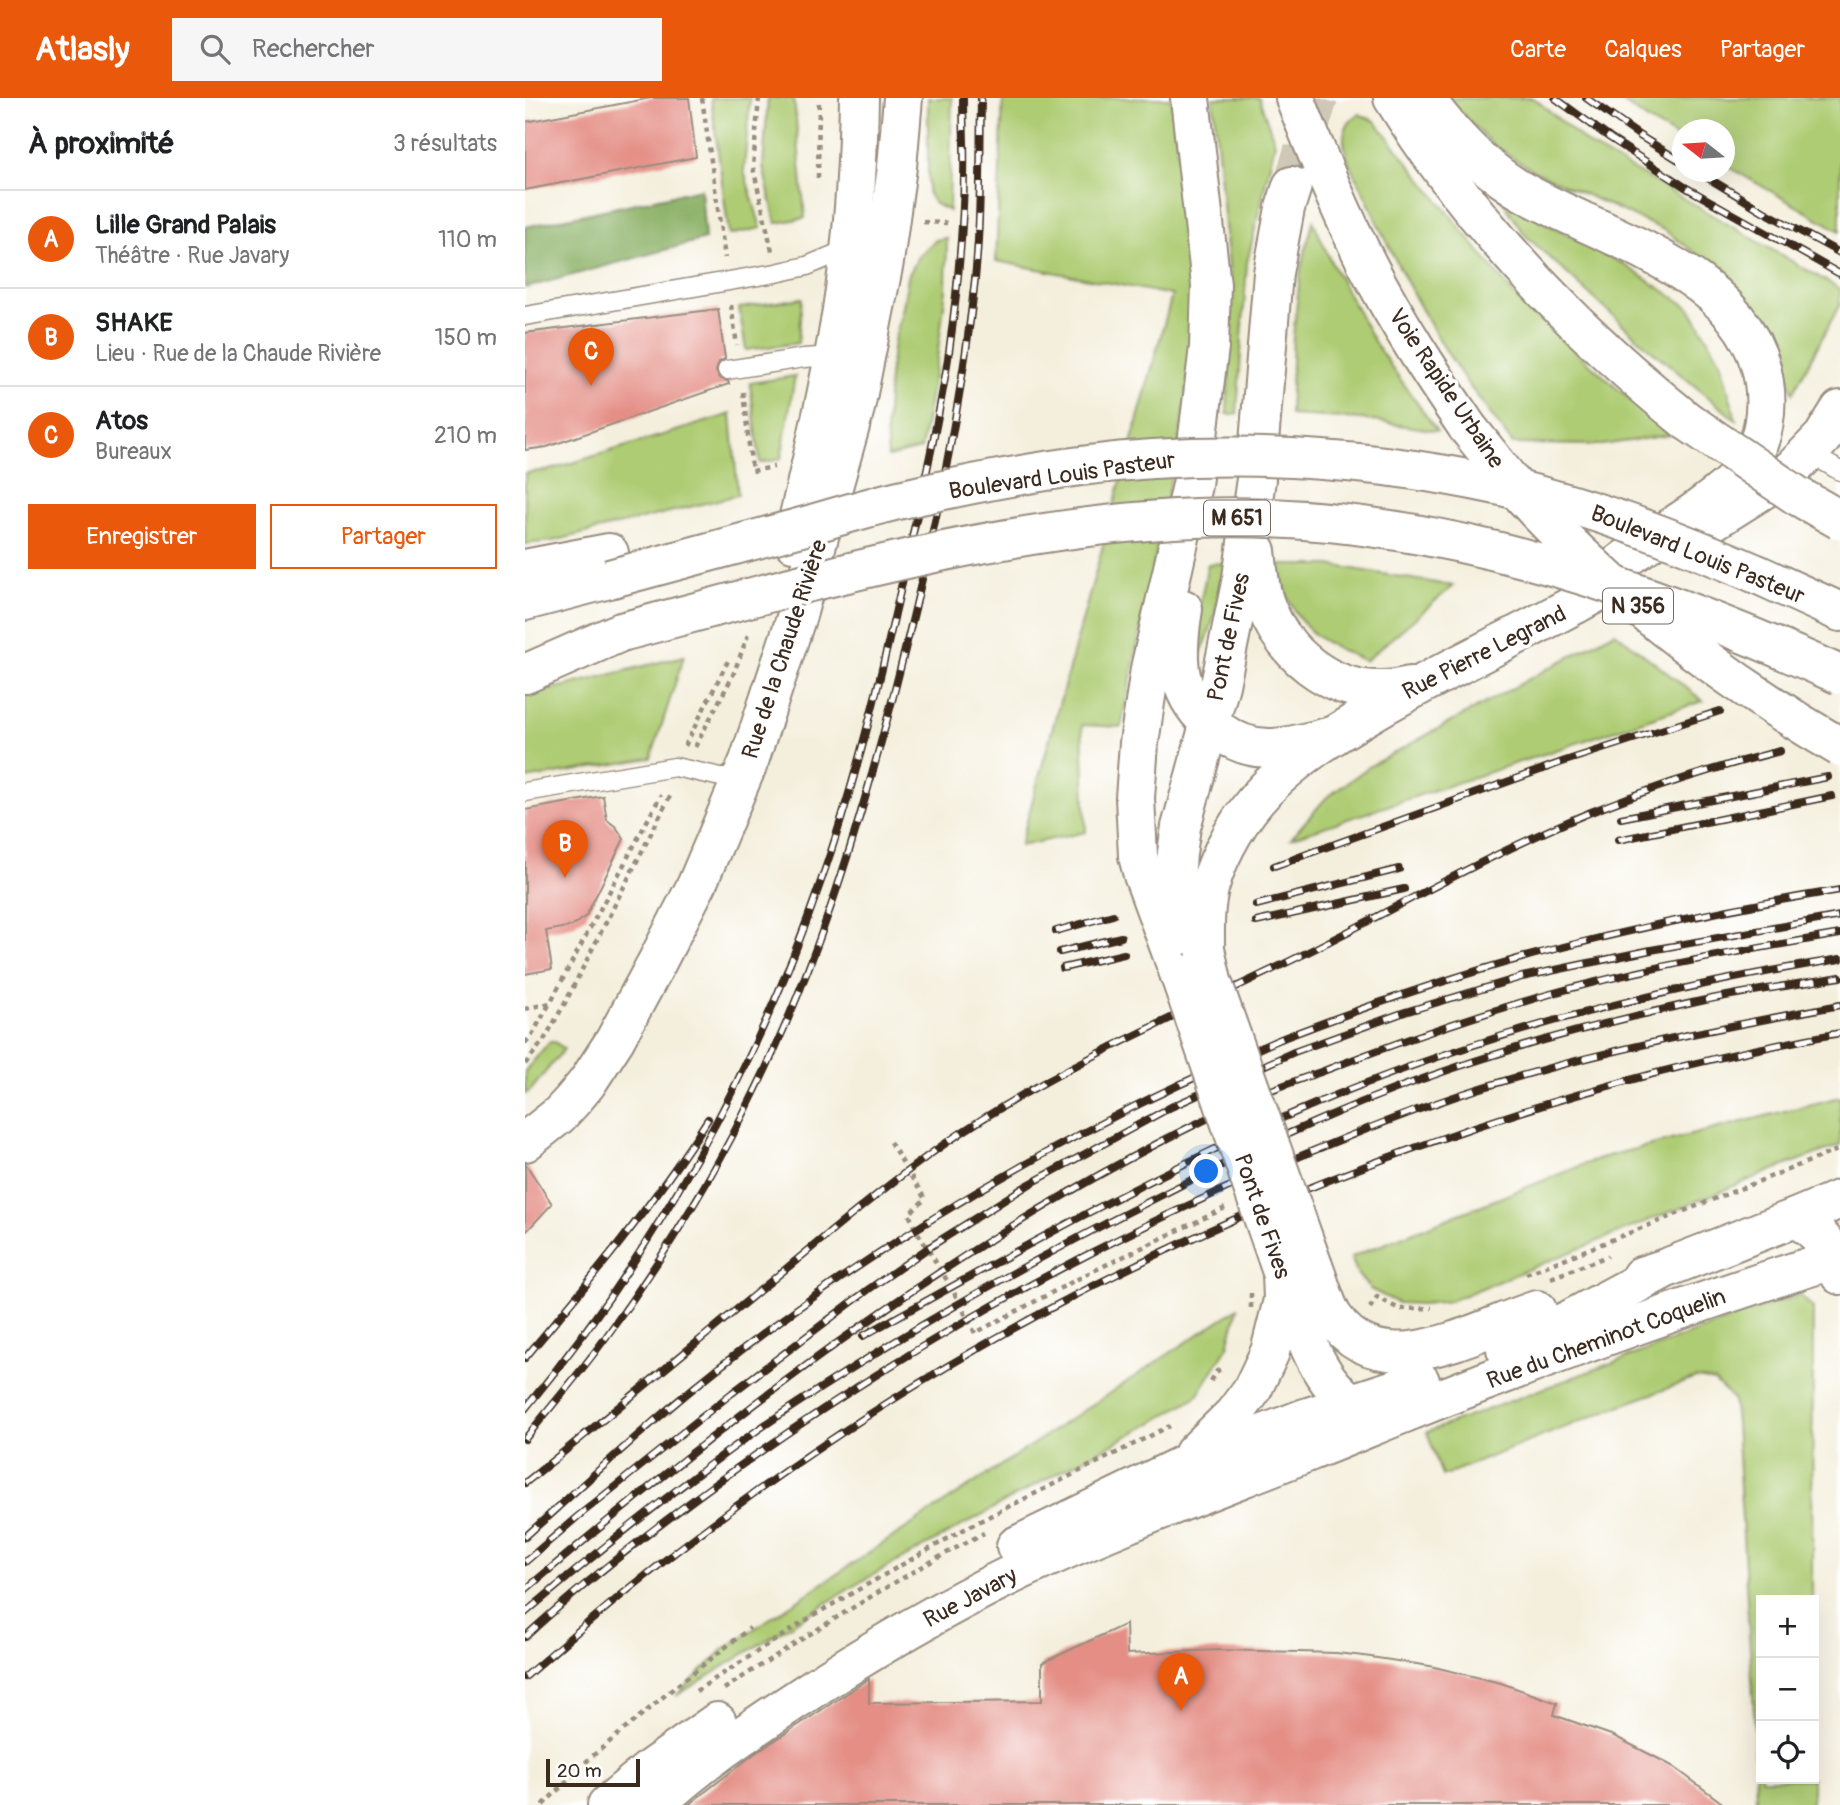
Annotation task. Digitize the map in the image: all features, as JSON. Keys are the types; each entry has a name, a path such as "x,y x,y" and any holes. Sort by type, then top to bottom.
{"main road":[{"name":"Rue de la Chaude Rivière","path":"525,1114 561,1081 594,1034 680,872 721,777 761,659 790,554 834,356 850,248 859,98"},
{"name":"Rue de la Chaude Rivière","path":"525,1142 559,1115 587,1083 604,1057 657,962 710,856 750,761 817,546 855,408 884,262 903,98"},
{"path":"1190,98 1211,285 1209,347 1192,485 1150,668 1137,757 1135,798 1137,842 1143,875 1192,961"},
{"name":"Voie Rapide Urbaine","path":"1295,98 1321,166 1369,267 1431,373 1468,428 1523,495 1593,566 1714,668 1840,747"},
{"path":"1393,98 1436,164 1473,212 1598,345 1687,421 1796,495 1840,520"},
{"path":"1425,98 1470,152 1514,186 1564,213 1659,257 1707,291 1727,309 1743,330 1763,373 1766,399 1763,424 1749,463 1716,496 1609,572 1576,604"},
{"name":"Pont de Fives","path":"1292,186 1285,208 1273,273 1257,479 1242,578 1220,685 1181,827 1175,877 1174,948 1212,981 1298,1269 1319,1366 1327,1379 1377,1414"},
{"name":"Rue Pierre Legrand","path":"1192,961 1209,887 1218,863 1245,814 1267,788 1331,736 1417,685 1614,583 1778,480 1824,462 1823,437 1840,410"},
{"name":"Boulevard Louis Pasteur","path":"609,566 859,488 911,497 1044,472 1152,459 1258,457 1395,468 1501,486 1591,510 1693,547 1840,612"},
{"path":"1257,479 1256,552 1264,601 1275,627 1289,647 1324,676 1349,685 1366,690 1385,691 1417,685"},
{"path":"1192,485 1193,526 1179,645 1184,689 1190,703 1209,724 1238,743 1255,747 1291,746 1331,736"},
{"name":"M 651","path":"525,652 621,632 850,572 993,541 1075,528 1155,520 1233,518 1354,525 1395,531 1478,547 1563,568 1688,611 1840,675"},
{"path":"525,569 609,566"},
{"path":"525,601 609,566"},
{"path":"525,674 621,632"},
{"name":"Rue du Cheminot Coquelin","path":"1365,1320 1371,1347 1416,1352 1453,1342 1529,1312 1666,1269 1840,1199"},
{"path":"1795,1218 1819,1234 1838,1263"},
{"name":"Rue du Cheminot Coquelin","path":"1377,1414 1705,1300 1838,1263"},
{"path":"1298,1269 1332,1315 1365,1320"},
{"name":"Rue Javary","path":"1183,1465 1234,1414 1252,1390 1270,1352 1283,1300 1298,1269"},
{"name":"Rue du Cheminot Coquelin","path":"1377,1414 1468,1364 1537,1336 1666,1269"},
{"name":"Rue Javary","path":"607,1805 650,1769 786,1677 943,1585 1058,1524 1183,1465 1311,1433 1336,1433 1377,1414 1358,1373 1365,1320"},
{"name":"Rue Javary","path":"655,1805 734,1740 833,1675 947,1608 1018,1572 1146,1515 1311,1433"}],"lane":[{"path":"525,316 807,266 850,248"},
{"path":"727,370 834,356 848,377 855,408"},
{"path":"525,792 675,767 721,777"}],"path":[{"path":"702,98 728,282"},
{"path":"759,98 753,167 776,272"},
{"path":"911,222 947,223"},
{"path":"751,471 780,466"},
{"path":"525,1043 550,1003 730,657"},
{"path":"525,1009 550,1003"},
{"path":"890,1142 925,1199 909,1214 912,1221 975,1333 1089,1273 1229,1206"},
{"path":"1518,1278 1840,1149"},
{"path":"1547,1280 1611,1255"},
{"path":"1365,1320 1377,1297 1399,1309 1441,1307"},
{"path":"1206,1391 1217,1371"},
{"path":"691,1695 814,1615 968,1527 1178,1420"},
{"path":"715,1695 808,1634 989,1531"},
{"path":"543,1805 589,1759 750,1628"}],"green space":[{"path":"711,98 750,98 744,171 761,228 729,235"},
{"path":"768,98 794,98 805,218 776,223 763,167"},
{"path":"928,98 952,98 949,211 935,204 928,194"},
{"path":"1003,98 1171,98 1191,262 1194,320 1184,414 1121,727 1082,725 1086,832 1020,846 1172,295 996,261"},
{"path":"1213,98 1259,98 1275,143 1247,263 1237,414 1227,414 1231,289"},
{"path":"1448,98 1534,98 1590,146 1840,289 1840,304 1793,393 1778,347 1751,303 1713,266 1664,230 1536,172 1494,146"},
{"path":"1617,98 1840,98 1840,231 1735,171 1735,119 1672,119 1672,134"},
{"path":"1359,114 1375,121 1519,301 1670,435 1602,445 1513,444 1468,384 1439,339 1351,169 1344,136 1348,125"},
{"path":"701,189 705,239 525,288 525,227"},
{"path":"1499,196 1623,264 1690,308 1721,362 1736,420 1644,344 1525,235"},
{"path":"1313,221 1332,264 1376,345 1437,431 1361,419 1290,415 1293,337 1301,268"},
{"path":"947,238 946,289 921,449 888,457 886,431 889,377 908,276 919,256 936,240"},
{"path":"802,298 798,343 746,350 739,308"},
{"path":"795,376 781,459 760,463 750,383"},
{"path":"731,414 738,495 553,541 525,544 525,473 549,470"},
{"path":"1224,563 1211,626 1196,663 1198,614 1208,564"},
{"path":"1278,565 1330,565 1453,586 1365,661 1326,642 1305,625 1292,606"},
{"path":"1615,632 1703,701 1291,838 1326,798 1370,766"},
{"path":"684,656 651,758 525,779 525,696"},
{"path":"549,1042 555,1042 564,1049 525,1094 525,1071"},
{"path":"1840,1097 1840,1145 1450,1301 1398,1303 1370,1289 1358,1275 1351,1257 1600,1158"},
{"path":"1800,1295 1813,1308 1812,1595 1756,1595 1756,1784 1812,1784 1812,1805 1756,1805 1754,1713 1733,1399 1714,1381 1696,1378 1442,1476 1427,1432"},
{"path":"1238,1308 1228,1346 1197,1396 862,1581 676,1696 724,1649"}],"building":[{"path":"651,98 689,98 696,157 525,190 525,122"},
{"path":"718,309 725,359 719,362 716,371 719,378 729,384 547,447 525,450 525,333"},
{"path":"603,796 607,820 624,839 586,916 572,926 546,931 552,969 525,974 525,810"},
{"path":"525,1163 552,1204 525,1233"},
{"path":"1126,1624 1127,1654 1220,1650 1336,1653 1430,1666 1501,1683 1557,1703 1554,1715 1614,1736 1659,1759 1725,1805 688,1805 754,1754 869,1679 869,1703 1042,1701 1042,1663"}],"tunnel":[{"path":"1292,186 1319,98"}],"railway":[{"path":"525,1409 616,1287 697,1158 765,1022 795,952 834,843 857,767 886,651 945,380 961,242 963,98"},
{"path":"525,1439 606,1337 648,1277 705,1185 777,1044 831,908 887,720 915,611 950,446 975,279 981,98"},
{"path":"1555,98 1685,187 1840,274"},
{"path":"1586,98 1672,156"},
{"path":"1715,182 1840,253"},
{"path":"1274,866 1565,761 1720,711"},
{"path":"525,1483 883,1190 943,1145 1027,1092 1115,1045 1294,959 1553,828 1661,786 1780,751"},
{"path":"1621,818 1828,777"},
{"path":"1618,840 1832,796"},
{"path":"1256,905 1399,869"},
{"path":"1256,922 1404,889"},
{"path":"525,1537 692,1389 813,1298 963,1200 1135,1106 1284,1038 1386,1000 1482,969 1656,925 1840,890"},
{"path":"1056,931 1113,915"},
{"path":"525,1562 732,1393 869,1289 1028,1185 1171,1107 1294,1052 1405,1012 1522,977 1651,950 1840,916"},
{"path":"525,1590 693,1452 867,1322 1050,1203 1144,1150 1263,1093 1501,1008 1630,974 1840,934"},
{"path":"1060,952 1121,937"},
{"path":"1063,968 1124,954"},
{"path":"863,1336 1185,1163 1361,1085 1428,1060 1563,1018 1701,985 1840,959"},
{"path":"525,1613 669,1495 805,1398 996,1282 1220,1166 1377,1096 1517,1048 1701,1001 1840,977"},
{"path":"525,1637 657,1527 740,1466 870,1379 936,1338 1072,1263 1212,1194 1404,1115 1523,1075 1703,1032 1840,1005"},
{"path":"525,1677 631,1587 799,1461 977,1349 1134,1266 1297,1193 1462,1131 1622,1082 1730,1055 1840,1033"},
{"path":"525,1358 644,1212 708,1119"}],"place":[{"name":"Atos","path":"591,386"},
{"name":"SHAKE","path":"565,878"},
{"name":"Lille Grand Palais","path":"1181,1711"}]}
